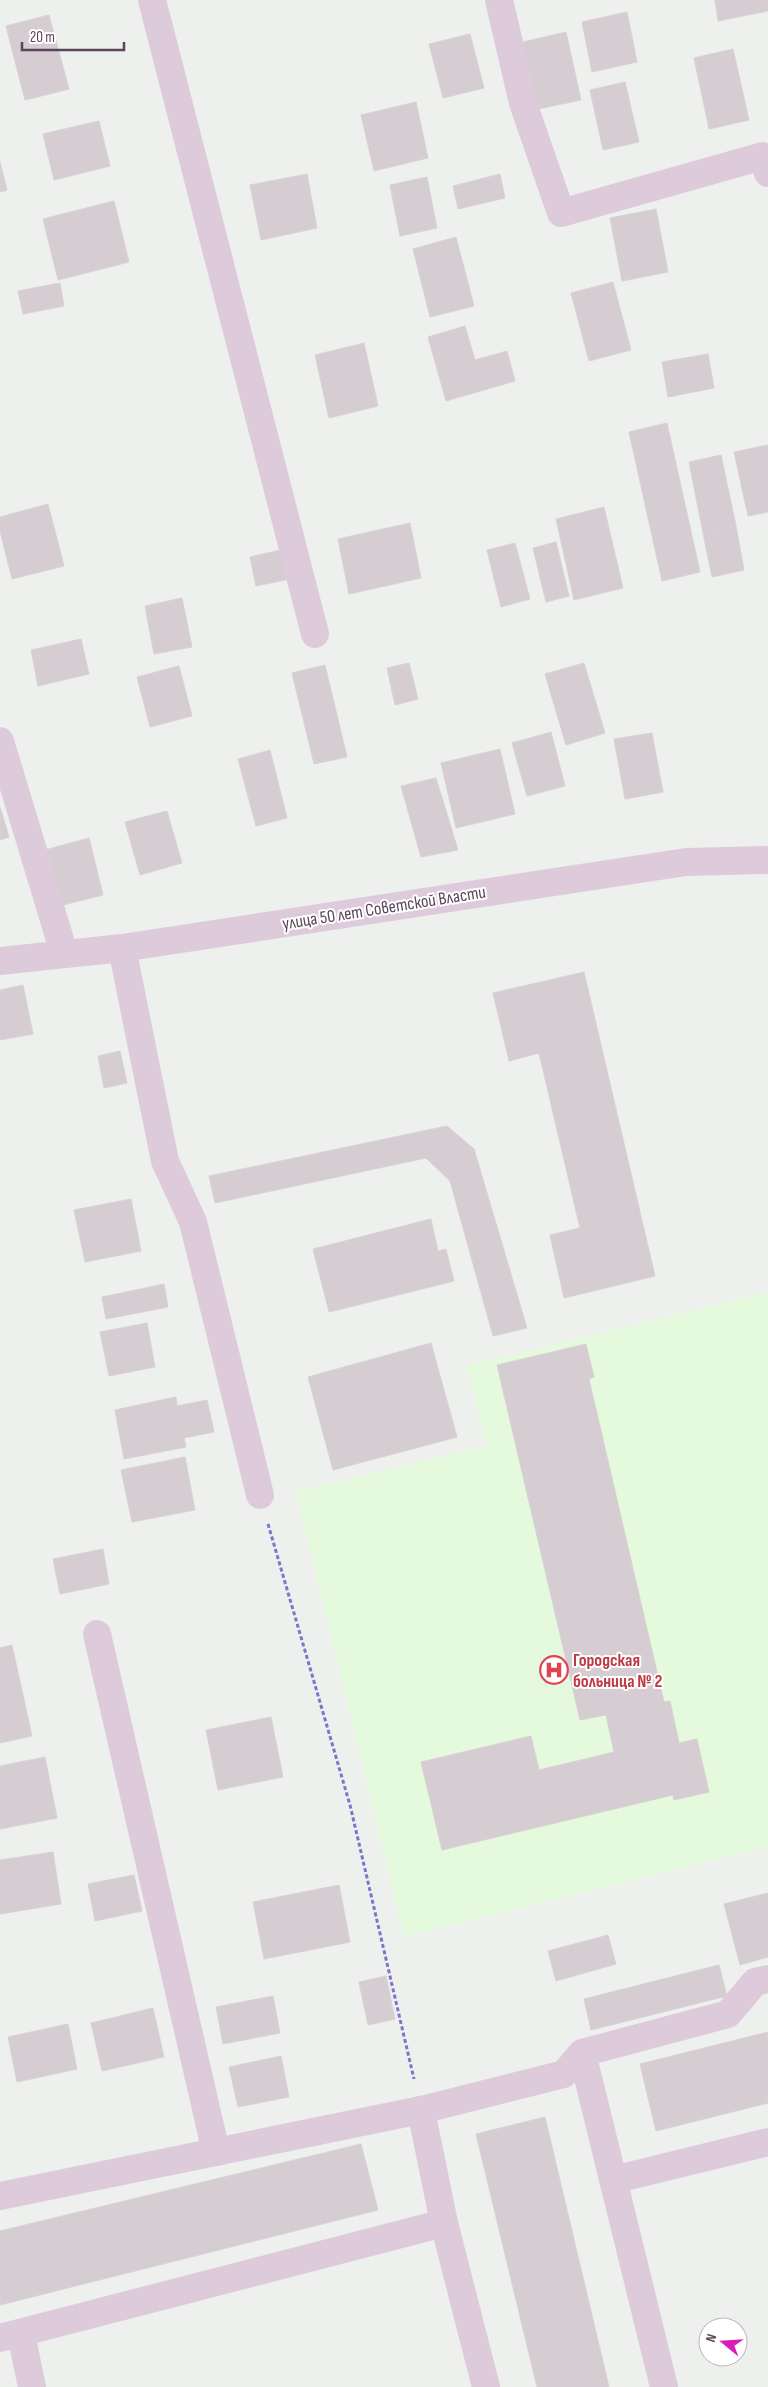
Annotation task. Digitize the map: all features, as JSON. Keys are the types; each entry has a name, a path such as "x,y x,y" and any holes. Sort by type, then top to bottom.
{"street":[{"path":"152,0 315,634"},
{"path":"499,0 524,103 561,213 763,156 768,173"},
{"path":"0,741 64,953"},
{"name":"улица 50 лет Советской Власти","path":"0,961 122,948 686,862 768,860"},
{"path":"122,948 165,1161 193,1222 260,1495"},
{"path":"97,1634 216,2152"},
{"path":"0,2196 421,2110 564,2074 582,2053 728,2014 755,1982 768,1978"},
{"path":"582,2053 664,2387"},
{"path":"421,2110 444,2223 486,2387"},
{"path":"613,2180 768,2142"},
{"path":"32,2387 11,2336 444,2223"}],"path":[{"path":"260,1495 350,1805 421,2110"}],"shaded area":[{"name":"Городская больница № 2","path":"768,1292 768,1847 404,1937 296,1492 486,1446 467,1366"}],"building":[{"path":"715,0 768,0 768,11 718,21"},
{"path":"627,12 637,62 592,72 582,22"},
{"path":"49,15 69,89 25,100 6,26"},
{"path":"566,32 581,100 538,109 523,42"},
{"path":"470,34 484,88 443,98 429,44"},
{"path":"733,49 749,120 709,129 694,58"},
{"path":"625,82 639,142 603,150 590,90"},
{"path":"416,102 428,158 374,171 361,115"},
{"path":"99,121 110,166 54,180 43,134"},
{"path":"0,162 7,190 0,192"},
{"path":"307,174 317,228 261,240 250,185"},
{"path":"500,174 505,198 458,209 453,186"},
{"path":"427,177 437,228 400,236 390,185"},
{"path":"114,201 129,262 58,280 43,219"},
{"path":"656,209 668,272 622,281 610,218"},
{"path":"456,237 474,306 430,317 413,249"},
{"path":"613,282 631,350 589,361 571,293"},
{"path":"60,283 64,306 23,314 18,291"},
{"path":"465,326 475,360 507,351 515,381 446,401 428,337"},
{"path":"364,343 378,406 329,418 315,355"},
{"path":"708,354 714,388 668,397 662,362"},
{"path":"667,423 700,572 662,581 629,432"},
{"path":"768,445 768,512 748,516 734,452"},
{"path":"721,455 736,526 703,533 689,462"},
{"path":"48,504 64,566 12,579 0,531 0,517"},
{"path":"604,507 623,588 574,600 556,519"},
{"path":"410,523 421,578 349,594 338,539"},
{"path":"736,526 744,570 712,577 703,533"},
{"path":"556,542 569,596 546,602 533,548"},
{"path":"515,543 530,599 501,607 487,550"},
{"path":"289,548 295,578 256,586 250,557"},
{"path":"182,598 192,647 154,654 145,606"},
{"path":"81,639 89,674 38,686 31,650"},
{"path":"409,663 418,699 395,705 387,668"},
{"path":"584,663 605,733 566,745 545,674"},
{"path":"325,665 347,757 314,764 292,673"},
{"path":"179,666 192,716 150,727 137,677"},
{"path":"551,732 565,786 527,796 512,743"},
{"path":"652,733 663,792 625,799 614,739"},
{"path":"500,749 515,814 456,828 441,763"},
{"path":"270,750 287,818 256,826 238,759"},
{"path":"436,778 458,850 421,857 401,786"},
{"path":"0,807 9,837 0,840"},
{"path":"167,811 182,863 140,875 125,822"},
{"path":"89,838 103,895 59,906 45,850"},
{"path":"584,972 655,1276 564,1298 550,1235 580,1228 539,1053 509,1061 493,993"},
{"path":"23,985 33,1034 0,1040 0,990"},
{"path":"120,1051 127,1083 104,1088 98,1056"},
{"path":"447,1126 474,1149 527,1328 493,1336 450,1181 426,1158 215,1203 209,1176"},
{"path":"131,1199 141,1251 85,1262 74,1210"},
{"path":"431,1219 438,1251 446,1249 454,1281 329,1312 313,1249"},
{"path":"164,1284 168,1307 106,1319 102,1297"},
{"path":"147,1323 155,1367 109,1376 100,1332"},
{"path":"431,1343 457,1437 333,1470 308,1377"},
{"path":"586,1344 594,1377 589,1379 664,1702 670,1701 679,1743 697,1739 709,1792 674,1800 673,1795 442,1850 421,1762 531,1736 539,1770 614,1752 606,1715 580,1720 497,1365"},
{"path":"176,1397 177,1406 207,1400 214,1432 184,1438 186,1447 124,1459 115,1410"},
{"path":"185,1457 195,1510 132,1522 121,1470"},
{"path":"103,1549 109,1584 60,1594 53,1559"},
{"path":"12,1645 32,1736 0,1743 0,1648"},
{"path":"271,1717 283,1777 218,1790 206,1730"},
{"path":"45,1757 57,1818 0,1829 0,1766"},
{"path":"53,1852 61,1904 0,1914 0,1860"},
{"path":"134,1875 142,1911 95,1921 88,1884"},
{"path":"339,1885 350,1942 264,1959 253,1902"},
{"path":"768,1893 768,1957 740,1965 724,1904"},
{"path":"608,1935 616,1964 556,1981 548,1951"},
{"path":"719,1965 727,1996 591,2030 584,1999"},
{"path":"386,1976 395,2019 368,2025 359,1982"},
{"path":"273,1996 280,2033 223,2044 216,2007"},
{"path":"153,2008 164,2057 102,2071 91,2023"},
{"path":"68,2024 77,2069 17,2082 8,2037"},
{"path":"768,2032 768,2103 656,2131 640,2064"},
{"path":"281,2056 289,2097 238,2107 229,2067"},
{"path":"545,2117 609,2387 537,2387 476,2134"},
{"path":"361,2144 378,2210 0,2305 0,2231"}],"place":[{"name":"Городская больница № 2","path":"554,1670"}]}
